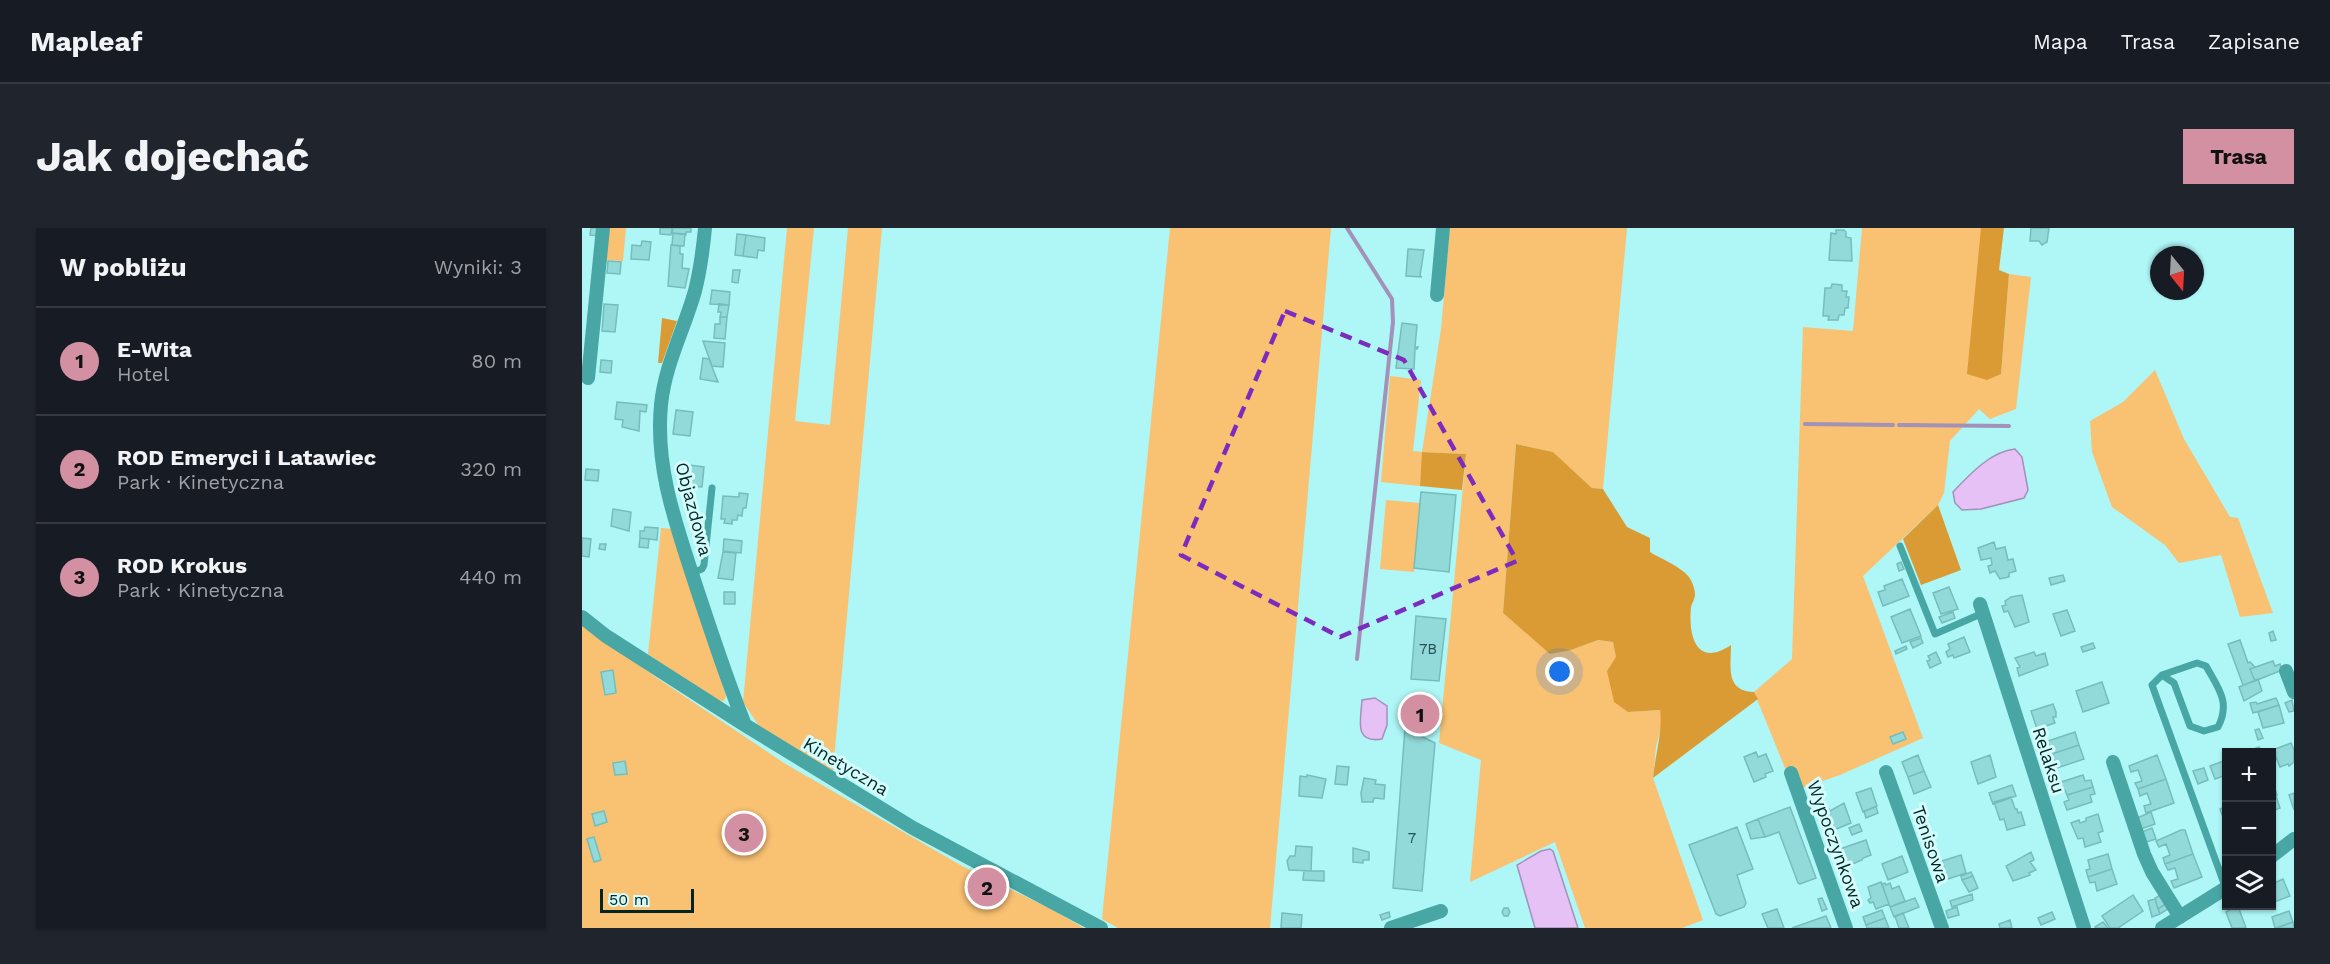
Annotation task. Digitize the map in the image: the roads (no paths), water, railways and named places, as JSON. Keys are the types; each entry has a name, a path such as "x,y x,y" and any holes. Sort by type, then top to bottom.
{"street":[{"path":"588,378 603,228"},
{"name":"Objazdowa","path":"705,228 695,291 665,379 660,429 665,485 692,573 745,725"},
{"path":"1437,295 1443,228"},
{"name":"Relaksu","path":"1982,608 2084,928"},
{"name":"Kinetyczna","path":"582,617 606,636 745,725 913,828 1101,928"},
{"path":"2286,671 2294,692"},
{"path":"2113,762 2144,854 2152,872 2180,917"},
{"name":"Wypoczynkowa","path":"1791,772 1846,928"},
{"name":"Tenisowa","path":"1886,772 1941,928"},
{"path":"2276,854 2292,846"},
{"path":"2162,928 2222,891"},
{"path":"1391,928 1441,911"}],"lane":[{"path":"692,573 704,566 712,489"},
{"path":"1900,546 1935,634 1982,608"},
{"path":"2162,675 2174,683 2190,726 2204,731 2217,727 2223,716 2224,700 2206,666 2197,663 2162,675 2152,685 2222,878"}],"waterway":[{"path":"1347,228 1392,299 1393,322 1357,659"},
{"path":"1805,424 1893,425"},
{"path":"1899,425 2009,426"}],"place":[{"name":"E-Wita","path":"1420,714"},
{"name":"ROD Krokus","path":"744,833"},
{"name":"ROD Emeryci i Latawiec","path":"987,887"}]}
